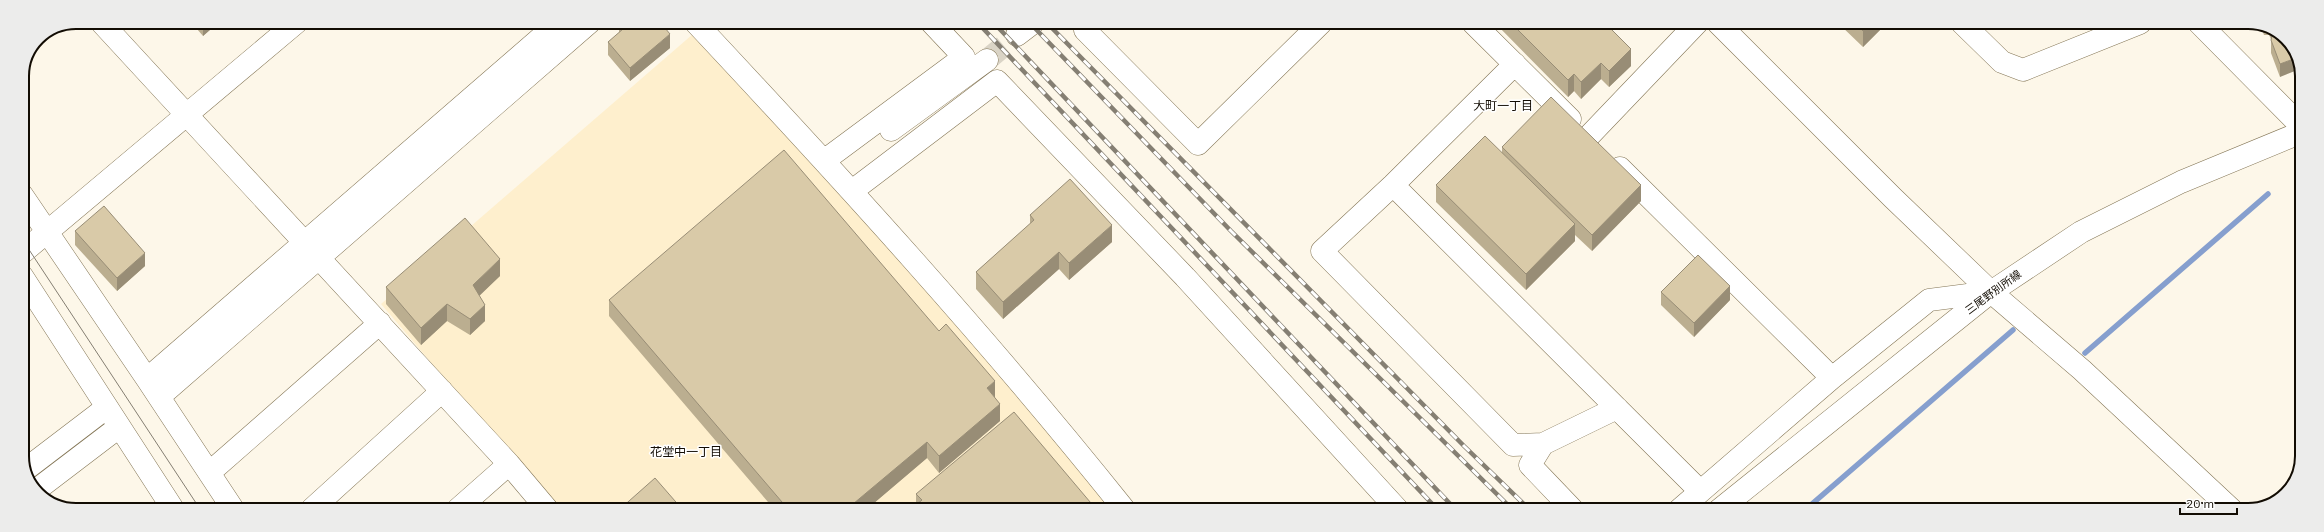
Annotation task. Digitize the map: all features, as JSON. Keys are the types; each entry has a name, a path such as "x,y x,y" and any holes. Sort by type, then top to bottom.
{"street":[{"path":"108,29 380,323 509,464 542,503"},
{"path":"29,247 289,29"},
{"path":"147,379 551,29"},
{"path":"160,397 582,29"},
{"path":"702,29 830,166 1056,424 1119,503"},
{"path":"830,166 964,57 938,29"},
{"path":"1017,35 1025,29"},
{"path":"1085,29 1198,144 1315,29"},
{"path":"1479,29 1832,378"},
{"path":"1588,137 1691,29"},
{"path":"1724,29 1893,198 1990,292 2082,370 2224,503"},
{"path":"1968,29 2002,62 2023,70 2125,29"},
{"path":"2205,29 2295,120"},
{"path":"830,166 987,60"},
{"path":"1514,64 1393,186 1322,251 1513,445 1543,444 1617,408"},
{"path":"852,191 998,81 1185,277 1392,503"},
{"name":"三尾野別所線","path":"1727,503 1990,292 2082,232 2181,182 2295,135"},
{"path":"1393,186 1700,491"},
{"path":"29,206 160,397 229,503"},
{"path":"29,287 106,408 169,503"},
{"path":"1687,503 1832,378 1929,300 1990,292"},
{"path":"209,473 380,323"},
{"path":"319,503 442,391"},
{"path":"30,466 106,408"},
{"path":"41,487 119,427"},
{"path":"1543,444 1530,464 1566,503"},
{"path":"465,503 509,464"}],"shaded area":[{"path":"693,34 1047,422 1108,503 551,503 381,304"}],"building":[{"path":"623,29 666,29 670,34 630,68 608,42"},
{"path":"1517,29 1611,29 1631,49 1609,71 1601,63 1581,82 1574,74 1568,80"},
{"path":"2272,36 2279,41 2289,53 2292,60 2280,64 2271,40"},
{"path":"1551,97 1641,185 1592,235 1502,147"},
{"path":"1485,136 1575,224 1526,274 1436,185"},
{"path":"784,150 939,331 946,324 995,381 987,388 1000,404 939,456 927,442 854,503 783,503 609,300"},
{"path":"1070,179 1112,225 1069,263 1059,252 1003,302 976,272 1034,220 1030,215"},
{"path":"104,206 145,253 117,278 75,231"},
{"path":"465,218 500,259 473,285 485,305 470,319 447,304 421,328 386,287"},
{"path":"1698,255 1730,286 1694,323 1661,292"},
{"path":"1014,412 1091,503 918,503 922,500 916,494"},
{"path":"655,478 677,503 627,503"}],"waterway":[{"path":"2085,353 2268,194"},
{"path":"1813,503 2013,330"}],"tunnel":[{"path":"987,60 1017,35"}],"tram line":[{"path":"29,250 196,503"}],"railway":[{"path":"984,29 1431,503"},
{"path":"1000,29 1449,503"},
{"path":"1036,29 1231,231 1506,503"},
{"path":"1053,29 1464,446 1523,503"}],"district":[{"name":"大町一丁目","path":"1503,105"},
{"name":"花堂中一丁目","path":"686,451"}]}
